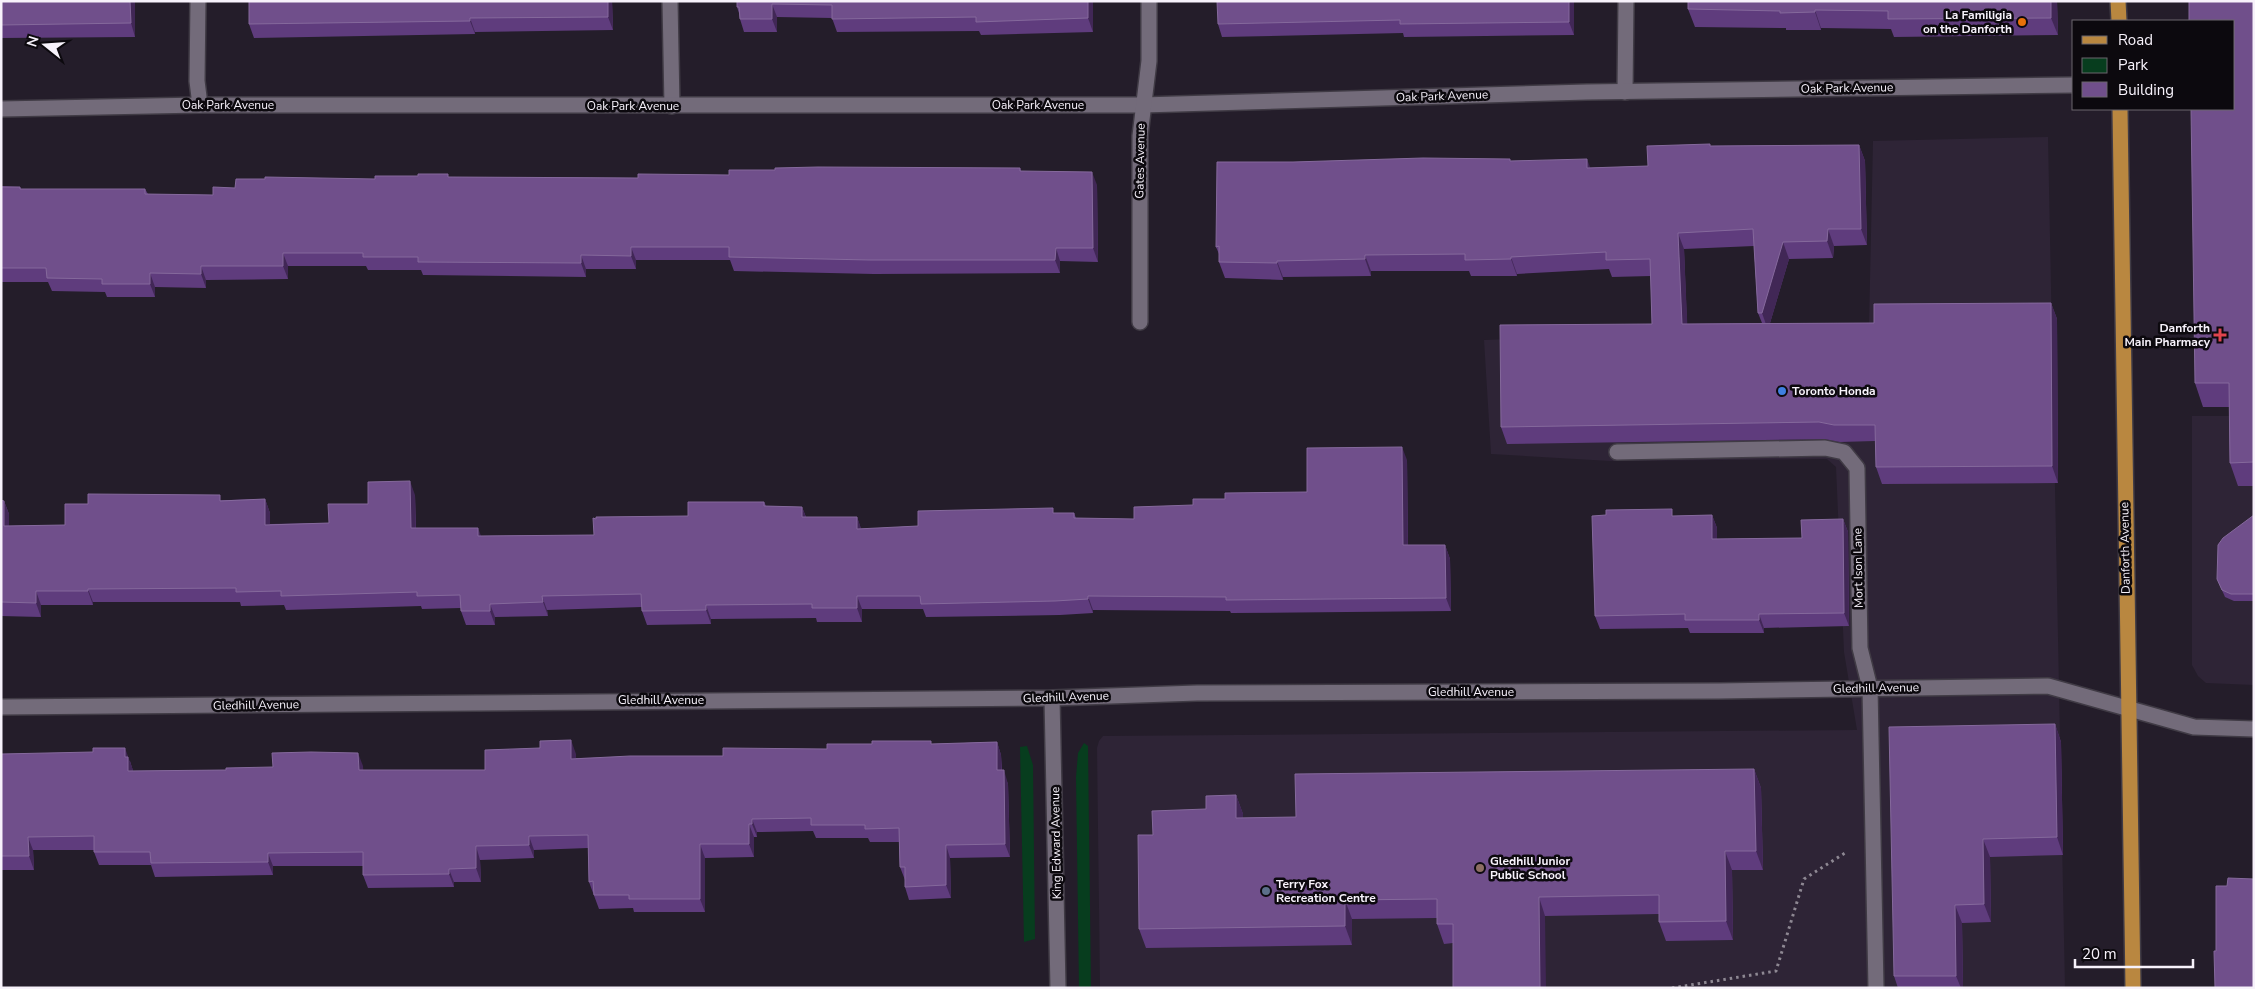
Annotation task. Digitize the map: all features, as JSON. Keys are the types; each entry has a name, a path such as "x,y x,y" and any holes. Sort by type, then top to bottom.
{"main road":[{"path":"2118,1 2118,20"},
{"name":"Danforth Avenue","path":"2120,110 2127,709 2133,988"}],"street":[{"path":"198,1 198,82 200,104"},
{"path":"670,1 672,106"},
{"name":"Gates Avenue","path":"1140,322 1140,136 1142,105 1149,61 1149,1"},
{"path":"1625,92 1626,1"},
{"name":"Oak Park Avenue","path":"1,109 200,104 1142,105 1625,92 2072,85"},
{"name":"Mort Ison Lane","path":"1616,452 1825,448 1844,452 1857,468 1860,648 1870,688 1876,988"},
{"name":"Gledhill Avenue","path":"1,707 1052,698 1206,693 1719,691 2048,686 2065,689 2127,709 2194,727 2254,729"},
{"name":"King Edward Avenue","path":"1052,698 1058,988"}],"path":[{"path":"1672,988 1776,971 1804,879 1872,836"}],"shaded area":[{"path":"2048,137 2065,988 1100,988 1097,748 1103,736 1857,730 1844,652 1836,467 1827,459 1610,461 1491,454 1484,340 1869,327 1873,141"},
{"path":"2192,416 2254,416 2254,685 2206,683 2198,676 2192,665"}],"green space":[{"path":"1084,743 1088,746 1091,988 1079,988 1076,777 1078,753"},
{"path":"1027,746 1033,765 1035,939 1024,942 1020,747"}],"building":[{"path":"1,1 130,1 131,23 1,25"},
{"path":"249,1 608,1 608,17 470,18 470,21 249,24"},
{"path":"737,1 1088,1 1088,18 976,22 976,17 832,19 832,5 772,4 772,19 740,19"},
{"path":"1217,1 1569,1 1569,22 1400,24 1400,20 1218,24"},
{"path":"1688,1 2051,1 2051,18 1888,19 1888,11 1815,10 1815,12 1780,13 1780,11 1688,9"},
{"path":"2189,1 2254,1 2254,462 2230,463 2229,383 2195,383 2191,110 2235,110 2235,20 2189,20"},
{"path":"1710,144 1710,146 1859,145 1861,229 1828,229 1827,241 1783,242 1762,313 1758,313 1753,229 1678,233 1682,324 1874,323 1874,304 2051,303 2052,466 1876,467 1875,425 1834,425 1819,422 1501,427 1500,325 1652,324 1650,259 1606,260 1606,252 1511,257 1511,259 1465,260 1465,254 1365,255 1365,259 1277,261 1277,263 1219,262 1219,246 1216,247 1217,162 1423,158 1510,159 1510,161 1587,159 1587,168 1648,166 1647,146"},
{"path":"775,168 1020,168 1020,171 1092,172 1093,248 1056,248 1055,260 870,260 729,257 729,247 631,247 631,256 581,255 581,263 418,262 418,257 363,257 363,253 283,253 283,266 201,266 201,274 150,273 150,284 102,284 102,279 47,278 46,268 1,268 1,187 20,187 20,189 145,189 145,194 213,195 213,187 235,188 236,179 265,179 265,177 375,179 375,176 448,174 448,177 638,178 638,174 729,175 729,170 775,170"},
{"path":"1402,447 1403,545 1445,545 1446,598 1226,600 1226,597 1088,596 1088,599 1055,601 921,604 920,596 857,596 857,608 812,608 812,604 706,605 706,610 642,611 641,594 542,596 543,602 490,604 490,611 461,611 460,595 417,596 417,592 281,596 281,591 236,592 236,588 36,591 36,603 1,602 1,500 4,501 4,526 65,525 65,504 88,504 88,494 220,495 220,501 265,499 265,525 329,523 328,504 368,504 368,482 410,481 411,528 478,528 478,536 594,535 593,518 688,516 688,502 764,502 764,506 802,507 802,517 857,517 857,529 918,526 918,511 1053,508 1053,513 1074,513 1074,518 1134,519 1134,507 1193,505 1193,499 1225,499 1225,493 1307,492 1307,448"},
{"path":"1672,509 1672,516 1712,515 1712,539 1802,538 1801,520 1843,519 1844,613 1759,614 1759,620 1685,620 1685,614 1595,616 1592,516 1606,515 1606,510"},
{"path":"2254,515 2254,594 2231,594 2222,590 2217,579 2218,545 2223,538"},
{"path":"2055,724 2057,837 1983,839 1984,904 1955,905 1956,976 1894,976 1889,727"},
{"path":"571,740 571,759 630,756 723,756 723,748 827,749 827,744 872,744 872,741 931,741 931,744 997,742 997,770 1004,770 1005,844 946,845 946,885 905,887 905,867 900,867 899,828 865,829 865,825 811,825 811,818 752,819 752,824 749,824 749,844 700,844 700,899 629,899 629,895 594,895 593,881 589,882 588,835 529,836 529,845 476,846 476,868 449,869 449,874 363,875 363,852 268,853 268,862 151,863 150,852 94,852 94,836 28,837 29,856 1,856 1,754 93,752 93,748 125,748 125,757 128,757 128,771 226,770 226,768 273,767 272,753 358,753 359,770 485,770 485,750 540,748 540,741"},
{"path":"1754,769 1756,851 1725,851 1726,921 1659,922 1659,895 1539,897 1540,988 1453,988 1453,924 1437,924 1437,899 1345,900 1345,926 1139,929 1138,835 1153,835 1152,811 1206,809 1206,796 1236,795 1236,818 1296,817 1295,774"},
{"path":"2228,878 2254,879 2254,988 2215,988 2216,886 2227,886"}],"place":[{"name":"La Familigia on the Danforth","path":"2022,22"},
{"name":"Danforth Main Pharmacy","path":"2220,335"},
{"name":"Toronto Honda","path":"1782,391"},
{"name":"Gledhill Junior Public School","path":"1480,868"},
{"name":"Terry Fox Recreation Centre","path":"1266,891"}]}
